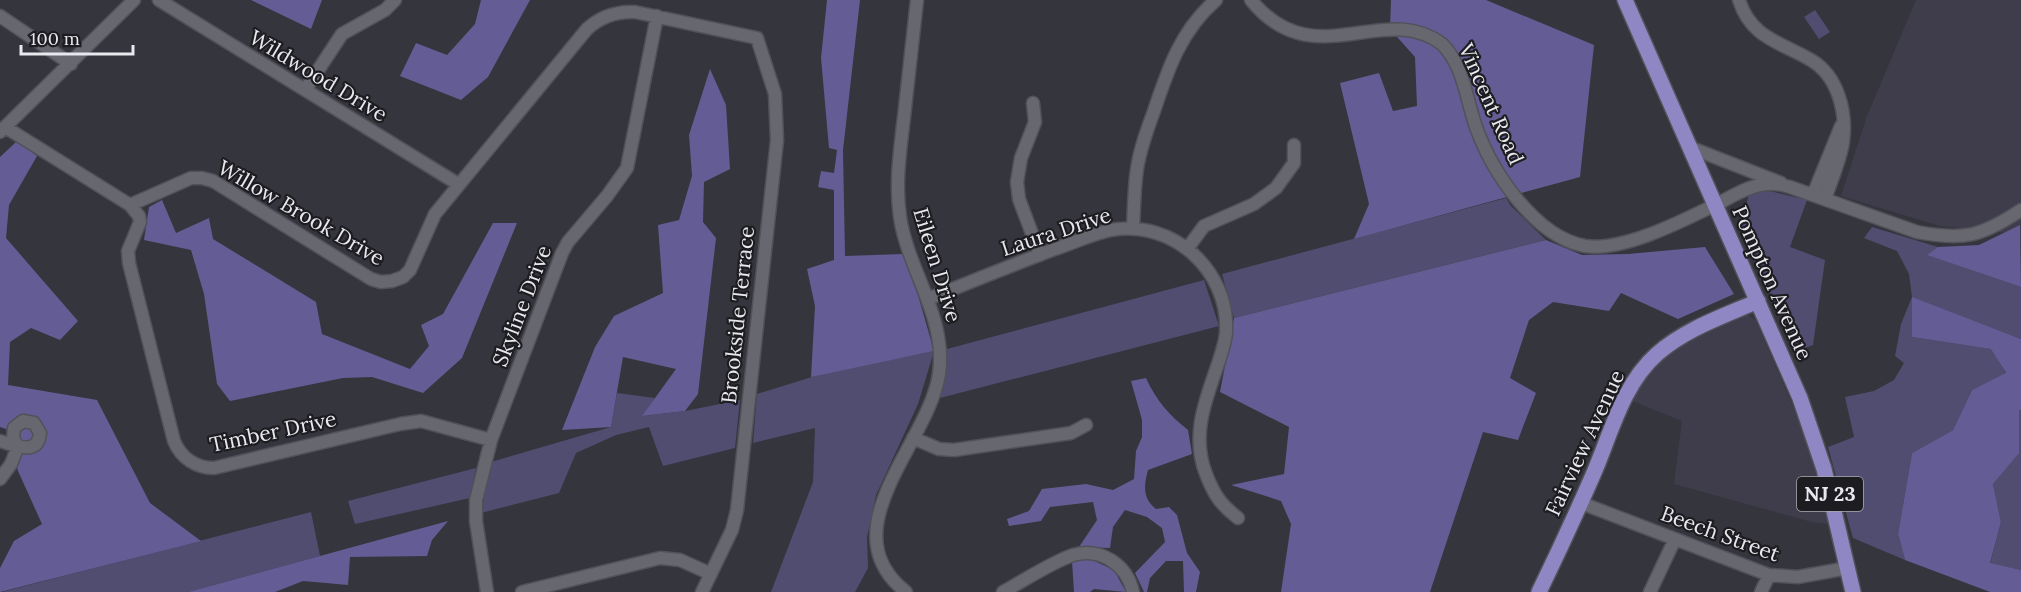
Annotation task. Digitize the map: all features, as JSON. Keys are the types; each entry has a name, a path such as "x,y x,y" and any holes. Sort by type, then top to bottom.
{"main road":[{"name":"Pompton Avenue","path":"1625,0 1800,398 1829,488 1853,592"},
{"name":"Fairview Avenue","path":"1539,592 1581,502 1624,397 1645,366 1658,352 1682,336 1758,301"}],"street":[{"path":"130,205 2,130 134,0"},
{"name":"Wildwood Drive","path":"159,0 458,184"},
{"path":"304,90 342,34 386,10 395,0"},
{"name":"Eileen Drive","path":"906,592 890,576 881,560 876,525 883,499 934,396 940,365 939,335 928,299 905,242 897,190 898,163 917,0"},
{"path":"1133,229 1137,166 1162,88 1176,51 1186,33 1199,16 1216,0"},
{"name":"Vincent Road","path":"1251,0 1262,12 1278,23 1304,32 1333,32 1390,21 1414,26 1436,38 1448,50 1456,64 1476,128 1500,176 1529,212 1570,242 1596,247 1619,244 1645,236 1755,186 1776,184 1790,187"},
{"path":"1739,0 1750,22 1762,35 1811,60 1827,75 1839,99 1843,122 1843,142 1819,197"},
{"name":"Willow Brook Drive","path":"130,205 186,180 207,179 371,279 388,282 403,277 413,266 435,214 592,24 606,16 620,12 635,12 757,38"},
{"path":"0,16 71,64"},
{"name":"Skyline Drive","path":"487,592 476,521 476,500 491,440 562,253 568,242 614,188 627,168 657,16"},
{"name":"Brookside Terrace","path":"702,592 732,530 737,510 777,140 775,94 757,38"},
{"path":"1033,103 1035,122 1021,158 1017,182 1022,207 1040,255"},
{"path":"1187,249 1208,223 1254,204 1276,188 1294,164 1294,145"},
{"path":"1689,147 1761,173 1790,187 1917,232 1951,237 1974,234 1990,229 2021,210"},
{"name":"Timber Drive","path":"130,205 139,216 140,222 128,251 129,263 174,441 180,452 193,463 214,468 400,424 422,421 491,440"},
{"name":"Laura Drive","path":"928,299 1102,232 1133,229 1160,234 1187,249 1212,275 1225,313 1224,343 1202,411 1199,444 1205,472 1222,506 1238,518"},
{"path":"913,438 939,448 954,450 1071,433 1086,425"},
{"path":"0,441 18,446 11,464 0,479"},
{"name":"Beech Street","path":"1581,502 1769,575 1798,577 1848,568"},
{"path":"1650,592 1675,539"},
{"path":"1003,592 1067,558 1087,553 1101,555 1119,565 1127,576 1133,592"},
{"path":"522,592 660,558 680,560 711,574"},
{"path":"1761,592 1769,575"}],"shaded area":[{"path":"251,0 322,0 311,29"},
{"path":"481,0 530,0 488,77 461,100 400,76 416,43 447,55 475,24"},
{"path":"827,0 860,0 843,150 845,256 903,254 918,295 934,351 811,377 815,306 807,269 834,260 834,190 818,187 821,171 834,173 837,150 829,148 821,58"},
{"path":"1391,0 1486,0 1594,45 1580,177 1354,239 1369,204 1340,83 1379,73 1393,111 1417,106 1415,57 1390,29"},
{"path":"1916,0 2021,0 2021,240 2007,233 1940,226 1841,196 1867,116"},
{"path":"1815,10 1830,32 1819,39 1804,17"},
{"path":"710,69 726,105 730,169 704,182 703,222 716,238 698,394 685,411 642,416 676,369 623,357 611,427 562,430 595,347 614,316 663,293 658,225 679,220 692,176 689,135"},
{"path":"17,141 37,156 9,205 6,238 78,321 60,340 31,328 10,342 8,385 97,400 150,503 201,541 0,592 0,568 14,541 42,524 18,471 6,429 0,427 0,157"},
{"path":"1770,191 1807,200 1790,247 1825,260 1813,345 1797,351 1740,230 1749,194"},
{"path":"1506,198 1511,206 1546,240 1234,318 1222,274"},
{"path":"162,200 176,233 209,218 213,239 316,302 322,334 410,369 429,346 421,325 443,314 493,223 517,223 462,358 423,393 372,377 343,378 230,401 217,384 204,294 191,250 144,240 149,207"},
{"path":"2020,225 2021,287 1927,255 1938,247 1979,245"},
{"path":"1872,227 1938,247 1928,255 2021,287 2021,339 1912,298 1912,337 1992,349 2006,374 1972,390 1953,430 1912,453 1898,534 1905,560 1853,538 1828,447 1854,437 1845,397 1874,391 1894,380 1904,363 1895,356 1901,324 1912,297 1909,274 1897,251 1864,238"},
{"path":"1546,240 1582,255 1628,254 1705,247 1734,294 1678,319 1621,293 1609,311 1553,302 1529,320 1510,378 1536,393 1518,440 1483,432 1430,592 1281,592 1291,524 1281,501 1231,485 1284,474 1289,427 1220,392 1234,318"},
{"path":"1204,280 1219,326 940,398 947,349"},
{"path":"1912,297 2021,339 2019,453 1993,484 2001,522 1990,563 2021,570 2021,592 1990,592 1905,560 1898,534 1912,453 1953,430 1972,390 2006,373 1991,349 1912,337"},
{"path":"1743,315 1748,315 1756,321 1797,416 1809,446 1830,524 1812,522 1674,484 1682,421 1630,400 1655,363 1686,341"},
{"path":"934,351 918,404 876,495 867,537 868,568 855,592 771,592 813,482 815,428 753,443 757,394 828,372"},
{"path":"1146,378 1164,407 1188,430 1192,454 1148,470 1145,491 1151,505 1156,509 1169,507 1177,515 1187,553 1200,572 1196,592 1184,592 1183,561 1166,561 1150,578 1147,592 1144,592 1135,573 1165,542 1162,528 1147,517 1125,510 1113,527 1110,548 1079,547 1097,520 1093,502 1050,507 1041,521 1009,526 1007,519 1029,511 1042,489 1086,484 1113,490 1134,479 1136,451 1142,437 1142,420 1131,381"},
{"path":"617,393 655,398 643,416 685,411 740,400 735,448 663,466 649,427 616,435 576,453 559,493 481,513 491,462 611,427"},
{"path":"2019,410 2021,410 2021,570 1990,564 2001,522 1993,484 2018,453"},
{"path":"476,468 470,498 355,524 348,501"},
{"path":"311,512 320,556 188,592 2,592"},
{"path":"448,521 432,540 427,556 350,557 348,585 303,581 275,592 188,592"},
{"path":"1088,558 1114,570 1126,592 1094,589 1090,592 1074,592 1072,561"}]}
